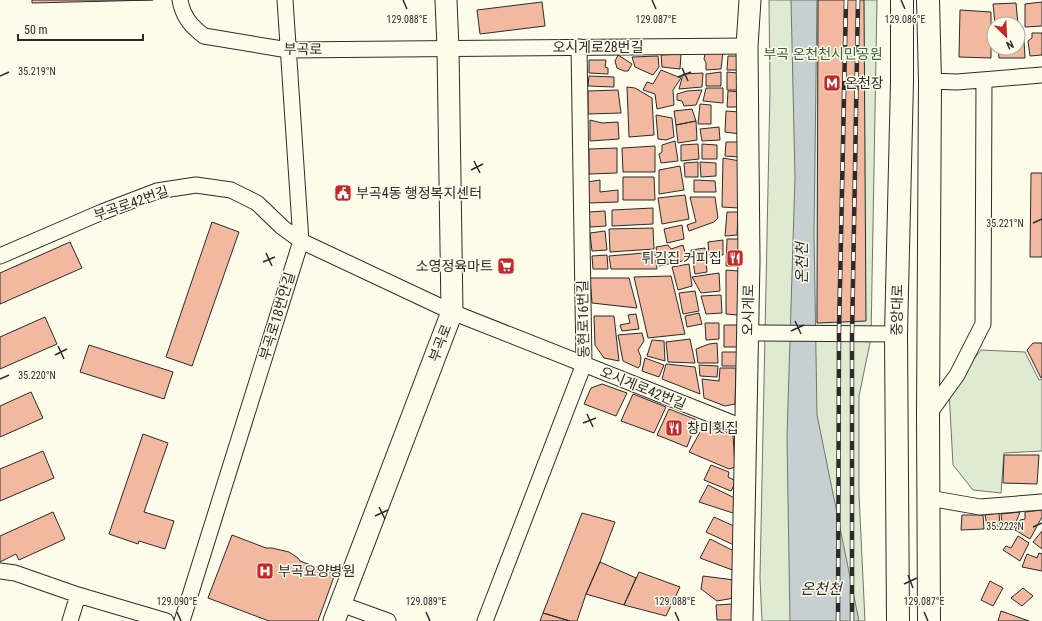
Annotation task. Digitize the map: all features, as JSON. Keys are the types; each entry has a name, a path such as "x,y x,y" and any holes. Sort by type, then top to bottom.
{"main road":[{"name":"부곡로","path":"338,612 452,312 446,0"},
{"name":"오시게로","path":"742,621 749,261 747,46 750,0"},
{"name":"중앙대로","path":"898,621 896,334 902,81 902,0"},
{"path":"928,0 930,81 928,415 929,621"}],"street":[{"name":"부곡로","path":"180,0 185,16 193,27 204,36 288,50 448,48"},
{"name":"부곡로18번안길","path":"182,621 301,241 285,0"},
{"name":"오시게로28번길","path":"448,48 747,46"},
{"name":"동현로16번길","path":"485,621 584,364 579,47"},
{"path":"930,81 957,82 1042,75"},
{"path":"928,415 957,375 983,324 984,80"},
{"name":"부곡로42번길","path":"0,256 102,212 157,191 196,185 231,190 257,203 282,227 301,241 452,312"},
{"name":"오시게로42번길","path":"452,312 745,428"},
{"path":"747,333 896,334"},
{"path":"929,498 980,507 1042,502"},
{"path":"0,571 15,573 78,595 166,621"},
{"path":"70,621 78,595"},
{"path":"338,612 388,621"}],"green space":[{"name":"부곡 온천천시민공원","path":"769,0 877,0 871,338 859,396 859,494 865,621 762,621 760,578 770,90"},
{"path":"981,350 1025,352 1039,380 1042,379 1042,451 1004,453 1001,493 973,490 953,465 949,391"}],"water":[{"name":"온천천","path":"791,0 817,0 814,233 817,415 859,621 790,621 787,437 795,177"}],"building":[{"path":"32,0 153,0 32,3"},
{"path":"818,0 864,0 866,321 817,323"},
{"path":"542,2 545,26 480,34 477,10"},
{"path":"1042,2 1042,26 1026,27 1025,4"},
{"path":"1016,3 1017,16 994,16 993,4"},
{"path":"960,10 991,12 991,16 986,16 986,56 991,56 991,58 959,57"},
{"path":"1032,33 1042,33 1042,55 1030,56 1028,41 1032,38"},
{"path":"723,52 721,69 706,70 706,63 704,59 705,54"},
{"path":"681,54 680,69 662,67 661,55"},
{"path":"618,55 632,64 628,71 617,68 615,61"},
{"path":"658,56 659,67 653,75 635,67 632,57"},
{"path":"728,56 740,56 739,70 727,70"},
{"path":"999,56 1025,56 1025,58 999,58"},
{"path":"589,60 606,60 605,67 608,68 608,74 589,73"},
{"path":"661,70 681,78 673,90 674,105 657,109 655,94 643,90 647,82 653,84"},
{"path":"721,72 721,86 706,86 706,74"},
{"path":"727,72 738,73 738,90 727,90"},
{"path":"703,73 702,87 679,89 683,74"},
{"path":"589,76 614,77 614,87 588,86"},
{"path":"627,87 635,88 652,98 654,135 629,137"},
{"path":"706,88 723,88 723,103 703,101"},
{"path":"618,90 621,113 588,114 588,91"},
{"path":"702,90 696,105 684,106 682,101 677,100 677,94 687,91"},
{"path":"728,91 741,92 741,107 727,107"},
{"path":"700,104 711,105 711,124 698,124"},
{"path":"692,109 696,121 676,125 674,111"},
{"path":"726,111 740,112 740,134 725,132"},
{"path":"656,115 672,118 674,137 666,140 658,139"},
{"path":"590,120 602,123 618,122 619,139 590,141"},
{"path":"696,121 697,140 678,143 676,125"},
{"path":"719,127 720,140 702,141 700,129"},
{"path":"675,141 678,161 661,163 659,154 662,152 662,145"},
{"path":"726,142 740,142 739,157 725,156"},
{"path":"698,144 699,159 681,161 681,145"},
{"path":"702,144 717,145 717,159 702,159"},
{"path":"655,146 655,172 623,172 622,148"},
{"path":"617,148 617,173 589,174 589,149"},
{"path":"723,158 740,161 738,208 722,207"},
{"path":"698,162 698,177 685,177 684,163"},
{"path":"700,162 716,163 716,176 701,177"},
{"path":"680,166 684,190 659,194 659,170"},
{"path":"1031,173 1042,173 1042,257 1030,257"},
{"path":"623,177 654,177 655,200 623,200"},
{"path":"600,180 600,192 618,190 618,202 589,203 587,182"},
{"path":"694,180 715,181 716,192 694,192"},
{"path":"685,195 689,219 662,224 658,198"},
{"path":"690,197 715,197 718,218 714,222 689,231 687,225 696,222"},
{"path":"653,208 653,224 612,226 612,210"},
{"path":"605,211 606,226 590,227 589,212"},
{"path":"727,212 738,212 737,235 725,236"},
{"path":"212,222 239,232 192,366 166,357"},
{"path":"682,225 684,239 667,243 664,229"},
{"path":"653,228 654,249 610,252 609,229"},
{"path":"605,231 607,250 592,251 590,233"},
{"path":"727,239 739,239 737,266 726,266"},
{"path":"723,240 723,255 709,255 708,242"},
{"path":"70,242 82,268 0,304 0,273"},
{"path":"668,245 671,249 683,245 687,260 659,266 656,247"},
{"path":"705,248 707,272 695,274 691,250"},
{"path":"655,252 657,269 611,269 609,256"},
{"path":"607,255 608,269 593,269 592,256"},
{"path":"689,264 692,286 678,290 672,267"},
{"path":"726,270 739,271 738,315 726,314"},
{"path":"719,273 720,291 701,293 692,277"},
{"path":"671,276 685,334 648,338 634,277"},
{"path":"590,278 629,278 637,308 592,303"},
{"path":"695,291 699,311 683,314 679,293"},
{"path":"721,295 722,313 706,314 701,296"},
{"path":"699,313 702,324 687,327 685,316"},
{"path":"636,314 639,329 622,331 620,325 630,323 628,315"},
{"path":"594,316 614,316 619,361 604,358 595,345"},
{"path":"45,317 57,344 0,369 0,337"},
{"path":"705,323 719,323 719,339 706,340"},
{"path":"724,325 739,325 738,347 724,347"},
{"path":"642,333 644,341 638,350 641,357 640,366 638,368 623,361 618,335"},
{"path":"690,339 695,363 668,362 666,342"},
{"path":"652,340 664,341 665,361 647,356"},
{"path":"717,343 718,363 698,363 696,349 709,344"},
{"path":"1033,343 1042,343 1041,378 1027,350"},
{"path":"89,345 173,372 164,399 80,372"},
{"path":"722,352 738,352 737,366 722,366"},
{"path":"645,358 664,365 659,377 642,371"},
{"path":"666,364 695,367 700,394 662,379"},
{"path":"699,365 718,366 717,377 700,376"},
{"path":"720,368 736,368 735,404 725,406 704,398 702,379 719,381"},
{"path":"602,384 627,393 616,416 584,404 591,388"},
{"path":"31,392 43,418 0,437 0,406"},
{"path":"633,394 666,407 654,433 621,421"},
{"path":"669,409 697,420 687,447 657,435"},
{"path":"705,423 733,435 735,467 729,469 689,452"},
{"path":"143,434 168,443 144,512 174,521 165,549 139,541 138,544 109,534"},
{"path":"43,451 54,478 0,501 0,469"},
{"path":"1004,455 1039,455 1037,484 1003,483"},
{"path":"711,465 729,472 728,477 736,481 731,491 704,480"},
{"path":"708,485 739,500 739,515 699,502"},
{"path":"1042,510 1042,517 1030,539 1015,530 1020,520 1025,519 1025,512"},
{"path":"53,512 65,539 19,560 16,554 0,562 0,536"},
{"path":"1020,512 1013,530 1002,524 1001,514"},
{"path":"582,513 615,522 586,594 577,621 570,621 543,613"},
{"path":"999,513 1000,526 987,526 985,515"},
{"path":"962,515 983,515 984,529 961,530"},
{"path":"714,517 736,527 736,546 706,532"},
{"path":"1042,531 1042,549 1033,542"},
{"path":"232,535 266,548 289,552 300,561 335,574 318,621 269,621 208,598"},
{"path":"1018,536 1029,543 1020,561 1003,550 1006,546 1011,548"},
{"path":"710,539 734,551 735,571 700,558"},
{"path":"1039,553 1042,554 1042,571 1022,567 1027,554 1037,558"},
{"path":"600,562 636,578 624,605 586,594"},
{"path":"639,572 680,587 666,616 624,605"},
{"path":"703,576 734,580 734,598 717,601 701,589"},
{"path":"990,581 1003,588 993,606 981,600"},
{"path":"1023,588 1033,596 1022,606 1011,598"},
{"path":"732,604 733,620 717,620 716,605"},
{"path":"1001,611 1029,621 998,621"},
{"path":"543,613 570,621 540,621"}],"railway":[{"path":"838,621 839,333 846,0"},
{"path":"852,621 852,338 858,0"}],"place":[{"name":"온천장","path":"832,83"},
{"name":"부곡4동 행정복지센터","path":"343,193"},
{"name":"튀김집 커피집","path":"735,258"},
{"name":"소영정육마트","path":"506,266"},
{"name":"창미횟집","path":"674,428"},
{"name":"부곡요양병원","path":"265,571"}]}
